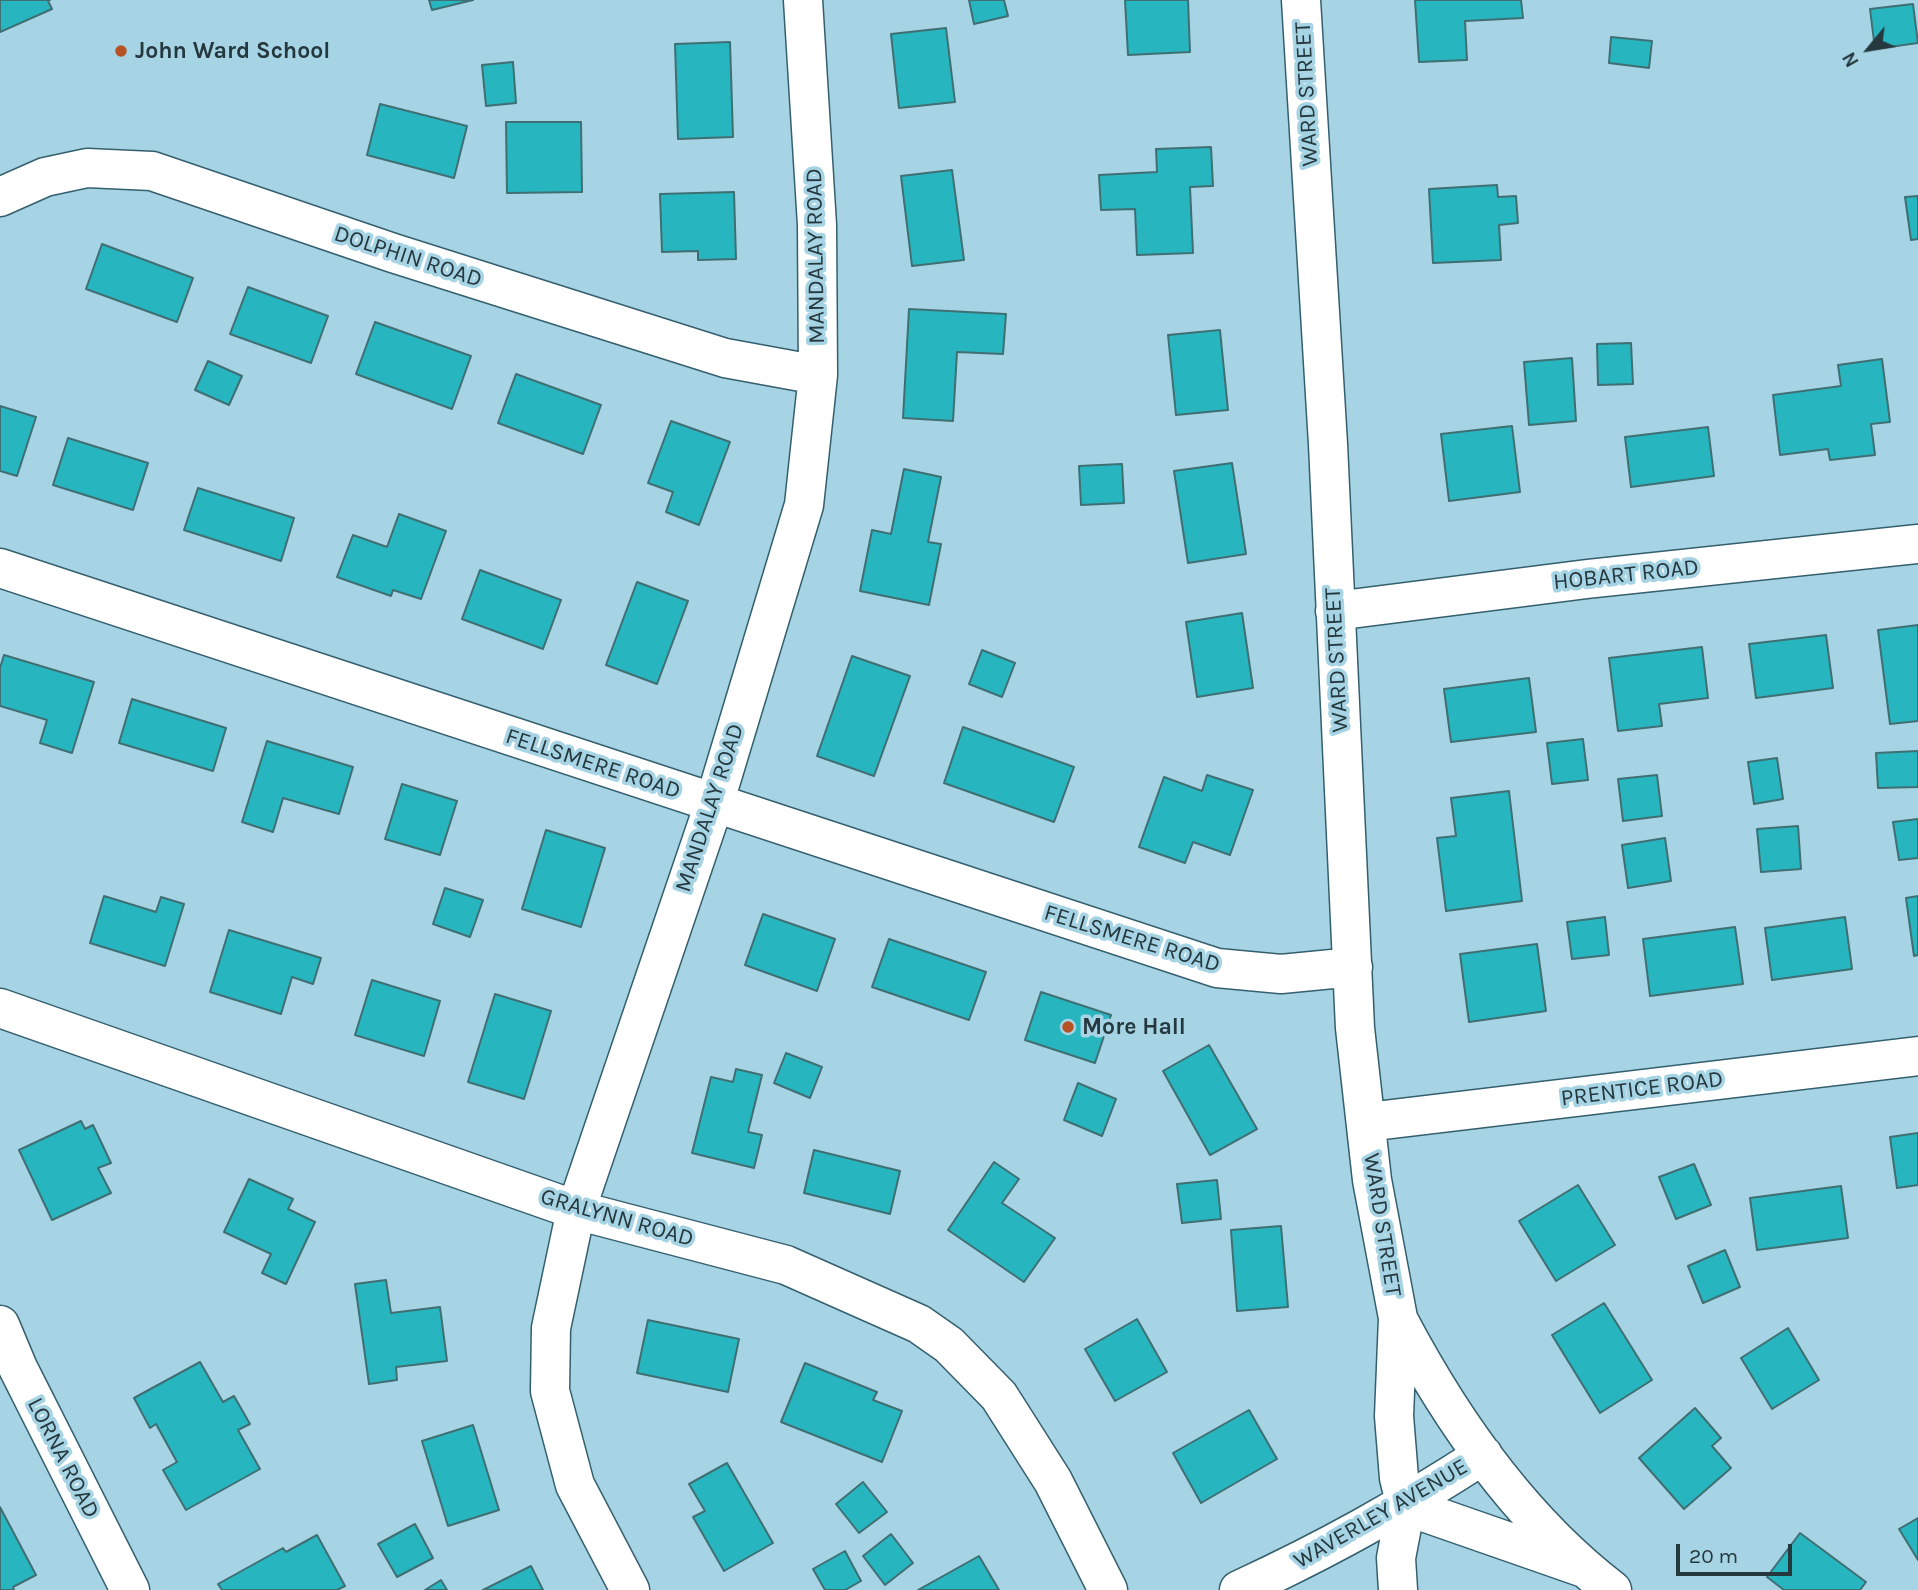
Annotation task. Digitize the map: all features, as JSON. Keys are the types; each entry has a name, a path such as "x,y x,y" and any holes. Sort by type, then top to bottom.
{"street":[{"name":"MANDALAY ROAD","path":"630,1590 575,1485 550,1391 551,1328 576,1210 714,804 804,505 818,375 817,225 803,0"},
{"name":"WARD STREET","path":"1301,0 1328,444 1355,1028 1373,1180 1398,1318 1394,1416 1399,1478 1406,1506 1598,1579"},
{"name":"DOLPHIN ROAD","path":"0,197 45,177 76,169 109,167 152,171 393,253 725,358 818,375"},
{"name":"HOBART ROAD","path":"1335,611 1587,579 1918,544"},
{"name":"FELLSMERE ROAD","path":"0,568 1217,968 1281,974 1353,967"},
{"name":"GRALYNN ROAD","path":"0,1008 576,1210 786,1265 919,1324 949,1345 984,1378 1023,1432 1058,1491 1108,1590"},
{"name":"PRENTICE ROAD","path":"1367,1122 1918,1056"},
{"name":"WARD STREET","path":"1398,1318 1437,1389 1483,1455 1544,1527 1598,1579"},
{"name":"LORNA ROAD","path":"0,1325 18,1368 130,1590"},
{"name":"WAVERLEY AVENUE","path":"1239,1590 1326,1550 1406,1506 1483,1455"},
{"path":"1398,1590 1396,1558 1406,1506"}],"building":[{"path":"0,0 50,0 48,1 52,9 0,32"},
{"path":"429,0 473,0 432,10"},
{"path":"969,0 1004,0 1008,16 974,24"},
{"path":"1125,0 1188,0 1190,52 1128,55"},
{"path":"1415,0 1521,0 1523,18 1465,21 1467,60 1419,62"},
{"path":"1913,4 1918,43 1875,49 1870,9"},
{"path":"946,28 955,102 899,108 891,34"},
{"path":"1611,37 1652,41 1649,68 1609,63"},
{"path":"730,42 733,137 678,139 675,44"},
{"path":"513,62 516,103 486,106 482,65"},
{"path":"380,104 467,126 454,178 367,155"},
{"path":"506,122 581,122 582,192 507,193"},
{"path":"1211,147 1213,186 1190,187 1193,253 1137,255 1135,209 1101,210 1099,175 1157,172 1156,149"},
{"path":"952,170 964,260 912,266 901,176"},
{"path":"1497,185 1498,197 1516,196 1518,223 1499,225 1501,260 1433,263 1429,189"},
{"path":"734,192 736,259 698,260 698,251 662,252 660,194"},
{"path":"1918,196 1918,239 1911,240 1905,197"},
{"path":"102,244 193,278 177,322 86,289"},
{"path":"248,287 328,316 311,363 230,334"},
{"path":"909,309 1006,314 1003,354 957,352 953,421 903,418"},
{"path":"375,322 471,356 452,409 356,374"},
{"path":"1220,330 1228,410 1176,415 1168,335"},
{"path":"1631,343 1633,384 1598,385 1597,344"},
{"path":"1572,358 1576,421 1529,425 1524,362"},
{"path":"1882,359 1890,422 1871,424 1875,455 1830,460 1828,449 1780,455 1773,395 1841,386 1838,365"},
{"path":"208,361 242,376 229,405 195,390"},
{"path":"516,374 601,405 583,454 498,423"},
{"path":"0,406 36,417 17,476 0,471"},
{"path":"671,421 730,442 699,525 666,512 673,492 648,483"},
{"path":"1512,426 1520,492 1449,501 1441,434"},
{"path":"1708,427 1714,476 1631,487 1625,437"},
{"path":"68,438 148,463 133,510 53,485"},
{"path":"1232,463 1246,554 1188,563 1174,471"},
{"path":"1122,464 1124,503 1081,505 1079,466"},
{"path":"904,469 941,477 928,542 941,544 929,605 860,591 872,530 891,534"},
{"path":"198,488 294,518 281,561 184,530"},
{"path":"399,514 446,531 421,599 393,590 391,596 337,577 353,535 387,547"},
{"path":"480,570 561,600 543,649 462,619"},
{"path":"637,582 688,601 657,684 606,665"},
{"path":"1242,613 1253,688 1197,697 1186,622"},
{"path":"1918,625 1918,721 1890,724 1878,630"},
{"path":"1826,635 1833,688 1756,698 1749,644"},
{"path":"1702,647 1708,698 1659,704 1662,726 1618,731 1609,658"},
{"path":"982,650 1015,663 1002,697 969,684"},
{"path":"4,655 94,682 72,753 40,743 47,720 0,706 0,668"},
{"path":"852,656 910,676 874,776 817,756"},
{"path":"1529,678 1536,732 1451,742 1444,689"},
{"path":"132,699 226,728 213,771 119,743"},
{"path":"963,727 1074,767 1054,822 944,783"},
{"path":"1583,739 1588,780 1552,784 1547,743"},
{"path":"267,741 353,767 339,814 283,798 273,832 242,822"},
{"path":"1918,751 1918,787 1878,788 1876,753"},
{"path":"1777,758 1783,799 1754,804 1748,762"},
{"path":"1207,775 1253,790 1230,855 1193,842 1185,863 1139,847 1164,777 1202,791"},
{"path":"1657,775 1662,816 1623,821 1618,779"},
{"path":"402,784 457,801 440,855 385,839"},
{"path":"1509,791 1522,901 1446,911 1437,838 1456,836 1451,798"},
{"path":"1918,819 1918,858 1899,860 1893,822"},
{"path":"1798,826 1801,869 1761,872 1757,829"},
{"path":"546,830 605,848 581,927 522,909"},
{"path":"1665,838 1671,881 1628,888 1622,845"},
{"path":"445,888 483,900 470,937 433,924"},
{"path":"104,896 156,912 161,897 184,904 165,966 90,943"},
{"path":"1918,896 1918,955 1914,956 1906,898"},
{"path":"763,914 835,939 817,991 745,965"},
{"path":"1605,917 1609,955 1572,959 1567,922"},
{"path":"1845,917 1852,969 1772,980 1765,928"},
{"path":"1735,927 1743,984 1650,996 1643,939"},
{"path":"229,930 321,958 313,984 292,977 281,1014 210,992"},
{"path":"889,939 986,972 969,1020 872,987"},
{"path":"1537,944 1546,1011 1469,1022 1460,954"},
{"path":"372,980 440,1001 424,1056 355,1035"},
{"name":"More Hall","path":"1041,992 1111,1015 1095,1063 1025,1040"},
{"path":"495,994 551,1011 524,1099 468,1082"},
{"path":"1209,1045 1257,1129 1210,1155 1163,1071"},
{"path":"786,1053 822,1067 810,1098 774,1083"},
{"path":"736,1069 762,1075 748,1132 762,1135 754,1168 692,1153 711,1077 733,1082"},
{"path":"1078,1083 1116,1099 1102,1136 1064,1120"},
{"path":"81,1121 85,1129 93,1125 111,1163 98,1168 111,1193 52,1220 19,1150"},
{"path":"1918,1133 1918,1185 1897,1188 1890,1137"},
{"path":"814,1150 900,1171 890,1214 804,1193"},
{"path":"994,1162 1019,1179 1002,1203 1055,1238 1024,1282 948,1230"},
{"path":"1694,1164 1711,1205 1676,1219 1659,1177"},
{"path":"249,1179 293,1199 288,1209 315,1222 286,1284 262,1273 271,1254 224,1232"},
{"path":"1217,1180 1221,1219 1182,1223 1177,1184"},
{"path":"1578,1185 1615,1245 1556,1281 1519,1221"},
{"path":"1841,1186 1848,1238 1757,1250 1750,1198"},
{"path":"1281,1226 1288,1307 1237,1311 1231,1230"},
{"path":"1725,1250 1740,1287 1703,1303 1688,1266"},
{"path":"386,1280 391,1313 440,1307 447,1361 396,1367 397,1380 369,1384 355,1284"},
{"path":"1604,1303 1652,1380 1600,1413 1552,1335"},
{"path":"1137,1319 1167,1372 1115,1401 1085,1349"},
{"path":"648,1320 739,1339 728,1392 637,1373"},
{"path":"1788,1328 1819,1380 1772,1409 1741,1358"},
{"path":"200,1362 223,1402 234,1396 250,1424 238,1430 260,1469 186,1510 163,1470 177,1462 156,1424 150,1428 134,1398"},
{"path":"805,1363 877,1392 873,1400 902,1411 882,1462 781,1422"},
{"path":"1695,1408 1721,1438 1712,1446 1731,1468 1684,1509 1639,1458"},
{"path":"1249,1410 1277,1459 1201,1503 1173,1453"},
{"path":"473,1425 499,1510 448,1526 422,1441"},
{"path":"727,1463 773,1543 724,1571 693,1517 705,1511 689,1484"},
{"path":"863,1482 887,1512 859,1533 836,1504"},
{"path":"0,1507 36,1575 13,1587 14,1590 0,1590"},
{"path":"1918,1518 1918,1560 1899,1529"},
{"path":"415,1524 433,1558 397,1577 378,1544"},
{"path":"1800,1533 1866,1582 1860,1590 1784,1590 1767,1577"},
{"path":"891,1534 913,1563 885,1585 863,1556"},
{"path":"317,1535 345,1586 337,1590 222,1590 218,1584 283,1548 286,1552"},
{"path":"845,1551 861,1581 845,1590 825,1590 813,1569"},
{"path":"979,1556 999,1590 918,1590"},
{"path":"531,1566 543,1590 483,1590"},
{"path":"441,1580 447,1590 425,1590"}],"place":[{"name":"John Ward School","path":"121,51"},
{"name":"More Hall","path":"1068,1027"}]}
